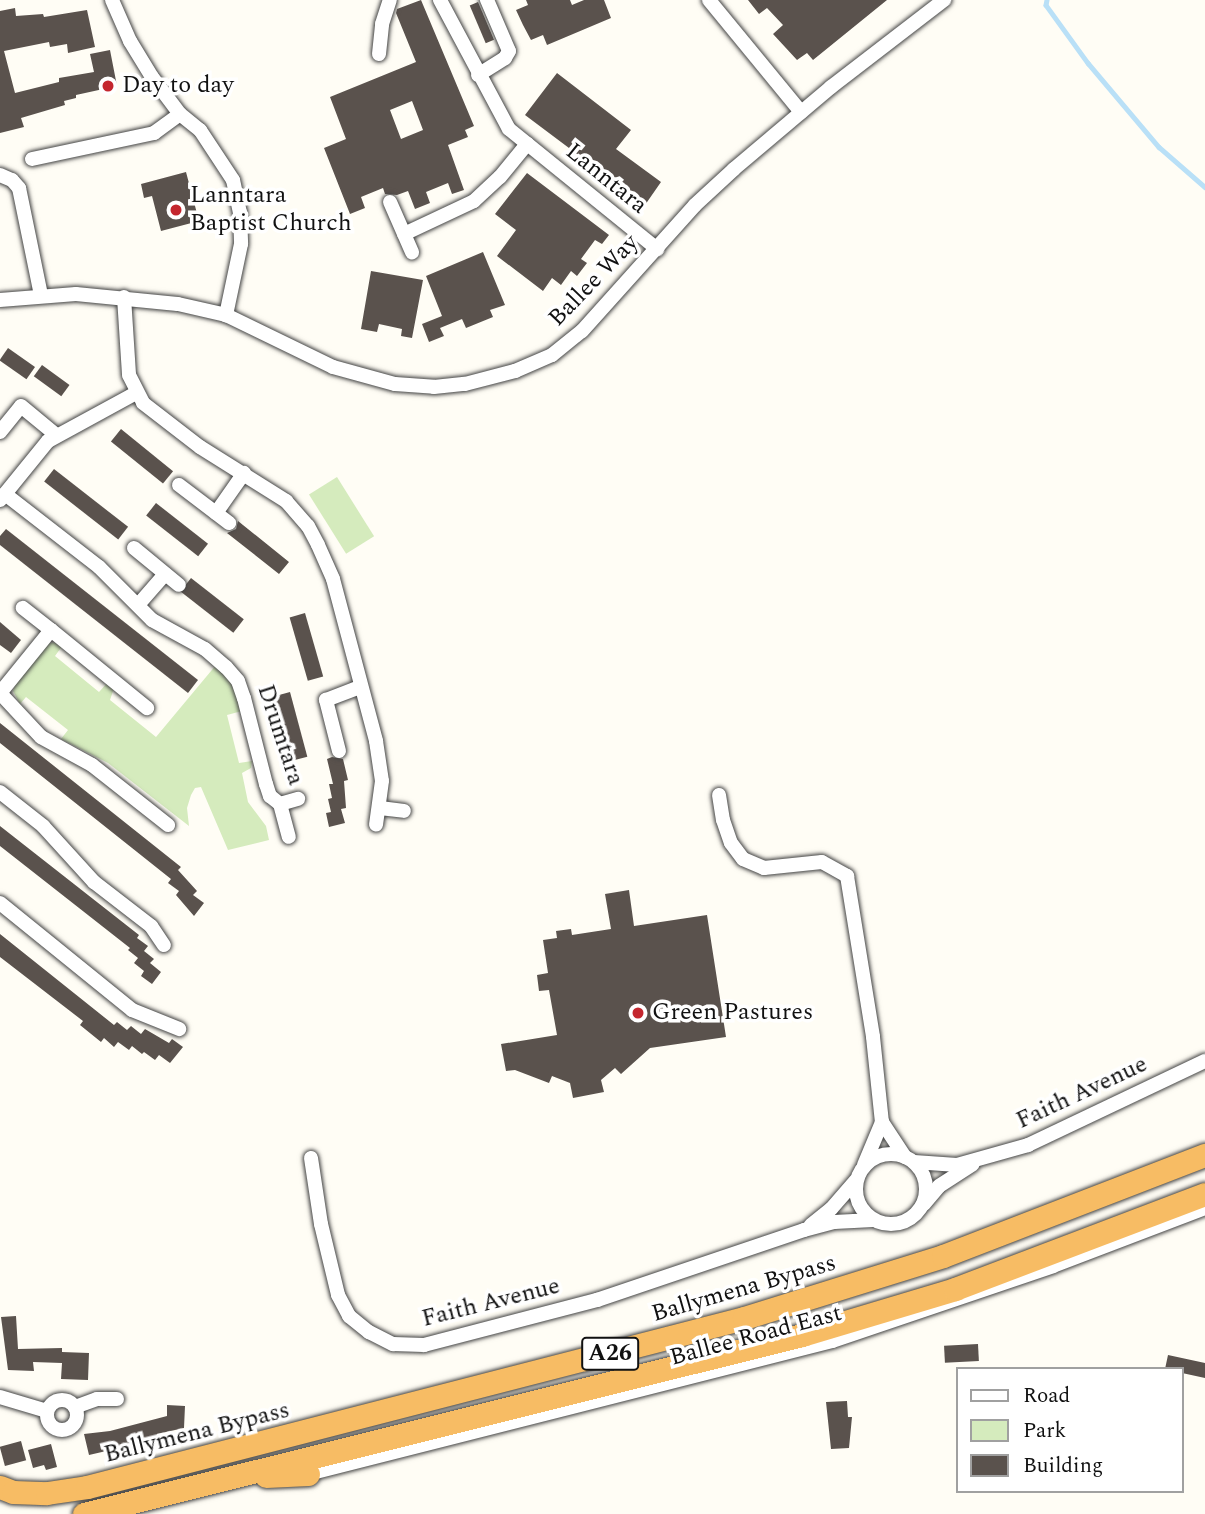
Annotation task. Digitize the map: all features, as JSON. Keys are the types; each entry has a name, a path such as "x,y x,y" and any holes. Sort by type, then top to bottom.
{"highway":[{"name":"Ballymena Bypass","path":"0,1487 13,1492 47,1493 87,1487 744,1318 943,1256 1205,1155"},
{"name":"Ballymena Bypass","path":"84,1514 802,1335 955,1289 1205,1194"},
{"path":"243,1473 277,1478 308,1474"}],"street":[{"path":"112,0 130,41 180,114 200,130 214,147 229,171 237,191 241,244 226,315"},
{"path":"379,54 382,24 390,0"},
{"name":"Lanntara","path":"440,0 504,122 527,144 657,250"},
{"path":"478,75 505,58 509,51 487,0"},
{"path":"709,0 801,112"},
{"name":"Ballee Way","path":"0,300 41,295 124,297 155,300 226,315 333,367 368,379 434,387 465,384 515,371 552,355 582,331 695,205 801,112 944,0"},
{"path":"32,159 154,133 180,114"},
{"name":"Lanntara","path":"404,234 474,201 494,184 527,144"},
{"path":"0,175 12,180 19,188 41,295"},
{"path":"390,202 412,252"},
{"path":"124,297 127,363 136,393 155,415 286,501 313,535 333,579 381,770 380,808 376,825"},
{"name":"Drumtara","path":"136,393 56,435 43,446 2,497 99,567 161,626 219,659 238,681 266,784 270,796 280,804 289,837"},
{"path":"0,432 21,406 56,435"},
{"path":"216,513 244,473"},
{"path":"179,485 229,523"},
{"path":"134,548 179,585"},
{"path":"138,606 165,574"},
{"path":"23,608 147,708"},
{"path":"51,630 0,693 41,737 92,765 168,825"},
{"path":"340,751 326,700 360,687"},
{"path":"0,792 43,826 94,882 151,926 163,945"},
{"path":"719,795 723,820 731,843 743,859 764,868 822,862 847,876 873,1037 882,1122 924,1178 925,1197 922,1206 906,1221 884,1224 873,1220 858,1203 859,1175 882,1122"},
{"name":"Drumtara","path":"280,804 298,799"},
{"path":"380,808 404,811"},
{"path":"0,903 132,1010 179,1029"},
{"name":"Faith Avenue","path":"909,1160 957,1165 1027,1145 1205,1061"},
{"path":"859,1175 876,1157 896,1154 909,1160"},
{"name":"Faith Avenue","path":"311,1158 321,1224 338,1295 349,1315 369,1332 393,1344 424,1345 597,1300 804,1230 834,1222 873,1220"},
{"name":"Faith Avenue","path":"922,1206 939,1186 977,1161"},
{"name":"Faith Avenue","path":"804,1230 831,1209 859,1175"},
{"name":"Ballee Road East","path":"308,1474 832,1341 1053,1266 1205,1208"},
{"path":"0,1397 47,1411"},
{"path":"75,1407 76,1421 65,1430 51,1426 47,1411 52,1403 62,1400 75,1407 97,1399 117,1399"}],"green space":[{"path":"337,477 374,536 346,554 309,494"},
{"path":"58,642 63,645 55,656 99,692 109,681 114,688 110,700 156,737 216,665 235,685 242,711 227,715 239,763 252,761 251,768 242,773 248,802 266,826 269,840 228,850 201,787 195,788 187,808 189,826 108,763 61,739 68,730 26,697 20,704 13,691 16,683 49,643"}],"building":[{"path":"421,0 474,126 465,130 468,137 448,145 464,190 452,194 448,183 426,192 430,203 415,209 408,191 397,195 385,194 383,188 361,197 365,208 350,214 324,148 346,139 330,97 416,62 396,13 397,9","holes":["412,101 423,130 401,139 390,110"]},
{"path":"526,0 570,0 572,5 584,0 604,0 611,18 547,45 543,35 531,40 516,10 528,5"},
{"path":"748,0 887,0 813,60 807,53 797,60 773,34 783,25 767,8 759,14"},
{"path":"478,2 494,40 486,43 470,6"},
{"path":"15,8 16,16 43,14 44,17 87,10 95,47 68,53 67,44 50,47 49,42 4,51 15,93 59,82 59,78 94,72 90,54 110,50 117,86 76,95 76,98 64,101 65,105 21,118 24,127 0,133 0,11"},
{"path":"557,73 631,130 616,149 661,182 645,205 525,115"},
{"name":"Lanntara Baptist Church","path":"186,172 199,221 161,231 152,196 144,198 141,184"},
{"path":"527,173 609,235 602,244 595,240 581,259 587,263 577,276 571,271 561,285 552,278 543,291 497,256 516,230 495,214"},
{"path":"483,252 505,305 490,310 493,317 466,328 462,319 440,328 444,336 429,342 422,324 442,316 426,276"},
{"path":"371,271 423,280 412,338 401,336 402,329 379,324 377,332 361,329"},
{"path":"8,348 35,367 26,379 0,361"},
{"path":"42,365 70,385 61,396 34,376"},
{"path":"121,429 173,471 163,484 111,441"},
{"path":"54,469 128,527 118,539 44,482"},
{"path":"156,503 208,544 198,556 146,516"},
{"path":"238,521 289,562 279,574 227,533 236,529"},
{"path":"6,529 198,680 188,693 0,545 0,536"},
{"path":"191,578 244,619 233,633 181,591"},
{"path":"305,613 323,676 308,681 290,617"},
{"path":"0,622 21,640 11,653 0,645"},
{"path":"290,692 307,757 291,761 274,696"},
{"path":"0,723 181,867 178,870 197,891 193,895 204,903 194,916 176,895 179,891 168,883 171,879 0,743"},
{"path":"327,759 343,759 348,780 344,781 346,808 341,809 345,823 329,827 326,813 331,812 329,784 333,784"},
{"path":"0,826 139,935 137,938 148,946 144,951 154,959 150,963 161,972 152,984 141,976 144,971 134,963 138,958 128,950 130,948 0,846"},
{"name":"Green Pastures","path":"629,890 634,926 707,915 726,1037 650,1048 621,1074 615,1068 601,1080 604,1092 573,1098 570,1083 552,1076 549,1083 515,1070 506,1071 501,1044 557,1035 549,990 539,991 537,975 548,973 543,940 557,938 556,931 571,929 572,935 611,929 605,894"},
{"path":"0,934 114,1025 117,1022 127,1030 131,1026 141,1034 145,1029 169,1043 172,1039 183,1047 170,1063 159,1055 155,1060 132,1046 129,1050 118,1042 114,1047 104,1038 101,1042 80,1025 83,1021 0,957"},
{"path":"16,1316 18,1349 62,1348 62,1352 89,1353 88,1380 61,1379 62,1363 33,1362 34,1371 8,1370 1,1317"},
{"path":"978,1344 979,1361 945,1363 944,1346"},
{"path":"1168,1355 1205,1363 1205,1378 1184,1373 1184,1367 1165,1367"},
{"path":"847,1401 848,1417 852,1417 849,1448 831,1449 826,1402"},
{"path":"167,1405 185,1406 184,1428 157,1434 158,1439 89,1455 84,1434 110,1431 167,1416"},
{"path":"21,1441 26,1460 5,1466 0,1447"},
{"path":"51,1444 57,1467 46,1470 44,1465 33,1468 28,1450"}],"waterway":[{"path":"1047,0 1046,5 1088,63 1159,147 1205,187"}],"place":[{"name":"Day to day","path":"108,86"},
{"name":"Lanntara Baptist Church","path":"176,210"},
{"name":"Green Pastures","path":"638,1013"}]}
